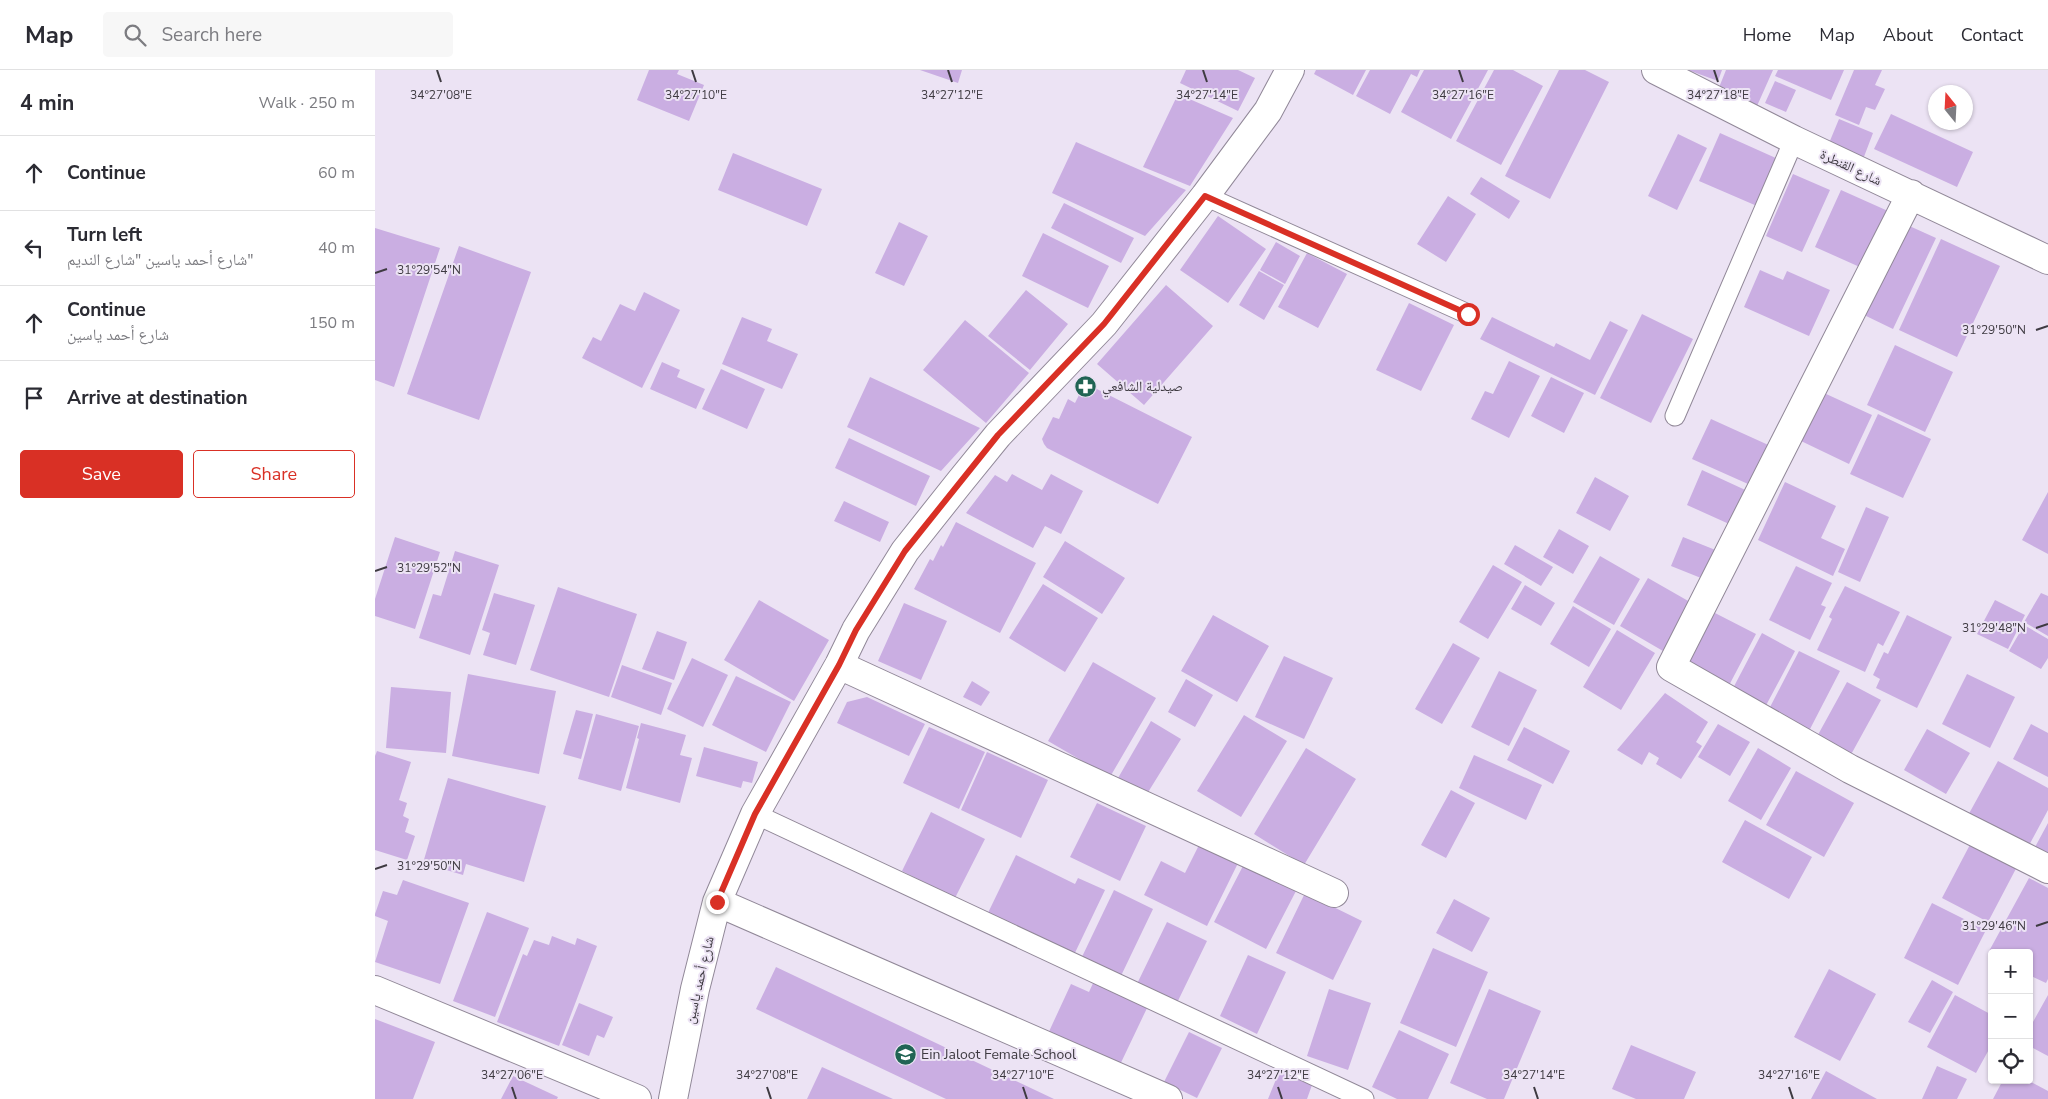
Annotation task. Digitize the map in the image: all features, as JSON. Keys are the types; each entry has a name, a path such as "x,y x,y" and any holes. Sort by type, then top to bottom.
{"street":[{"name":"شارع أحمد ياسين","path":"673,1099 695,989 717,902 755,814 839,665 856,630 911,544 998,435 1104,324 1205,196 1268,111 1290,70"},
{"name":"شارع القنطرة","path":"1656,70 1795,140 2048,260"},
{"path":"1911,194 1671,667 1850,768 2048,869"},
{"path":"839,665 1334,893"},
{"path":"717,902 1168,1099"},
{"path":"375,990 637,1099"}],"lane":[{"path":"1675,416 1795,140"},
{"path":"1205,196 1468,314"},
{"path":"755,814 1364,1099"}],"building":[{"path":"649,70 679,70 677,74 704,85 689,121 637,100"},
{"path":"920,70 962,70 958,83"},
{"path":"1186,70 1238,70 1255,78 1238,111 1180,83"},
{"path":"1316,70 1366,70 1353,95 1314,74"},
{"path":"1370,70 1420,70 1417,77 1411,74 1390,114 1356,96"},
{"path":"1424,70 1488,70 1451,139 1401,112"},
{"path":"1494,70 1513,70 1543,86 1501,165 1456,141"},
{"path":"1559,70 1585,70 1609,82 1550,199 1505,176"},
{"path":"1688,70 1722,70 1718,81"},
{"path":"1726,70 1773,70 1757,106 1718,90"},
{"path":"1778,70 1844,70 1831,100 1775,76"},
{"path":"1854,70 1882,70 1875,85 1885,89 1875,110 1866,107 1859,125 1835,115"},
{"path":"1775,81 1796,90 1786,112 1765,103"},
{"path":"1178,94 1233,118 1190,186 1143,167"},
{"path":"1891,114 1973,152 1957,187 1874,149"},
{"path":"1839,119 1873,133 1862,162 1827,148"},
{"path":"1720,133 1778,159 1757,206 1699,181"},
{"path":"1678,134 1707,148 1677,210 1648,196"},
{"path":"1076,142 1186,190 1145,236 1052,193"},
{"path":"733,153 822,189 807,226 718,190"},
{"path":"1793,174 1830,190 1802,252 1766,236"},
{"path":"1481,177 1520,201 1509,219 1470,194"},
{"path":"1841,190 1888,211 1862,268 1815,247"},
{"path":"1448,196 1476,214 1446,262 1417,244"},
{"path":"1064,203 1134,238 1121,263 1051,228"},
{"path":"1218,216 1266,249 1228,303 1180,270"},
{"path":"899,222 928,236 904,286 875,273"},
{"path":"1905,224 1936,238 1893,329 1862,314"},
{"path":"375,228 440,248 394,387 375,380"},
{"path":"1043,233 1109,266 1088,308 1022,276"},
{"path":"1941,239 2000,266 1957,357 1899,330"},
{"path":"1276,242 1300,256 1285,284 1260,270"},
{"path":"459,246 531,272 479,420 407,394"},
{"path":"1307,253 1347,274 1318,328 1278,307"},
{"path":"1760,270 1783,280 1787,271 1830,290 1809,336 1744,307"},
{"path":"1259,271 1284,285 1264,320 1239,305"},
{"path":"1166,285 1213,326 1144,405 1097,364"},
{"path":"1026,290 1068,324 1030,370 988,336"},
{"path":"644,292 680,310 642,388 582,358 593,337 601,341 620,304 635,311"},
{"path":"1409,303 1454,325 1421,391 1376,370"},
{"path":"1642,314 1693,339 1651,423 1600,398"},
{"path":"742,317 772,329 767,341 798,354 782,389 722,364"},
{"path":"1492,317 1554,347 1556,343 1590,360 1610,321 1628,330 1595,395 1480,339"},
{"path":"965,320 1029,373 986,423 923,370"},
{"path":"1895,345 1953,372 1925,432 1867,405"},
{"path":"1509,361 1540,376 1509,438 1471,419 1485,391 1493,394"},
{"path":"662,362 680,370 677,377 705,389 696,409 650,389"},
{"path":"721,369 765,389 747,429 702,409"},
{"path":"870,377 980,428 941,471 847,427"},
{"path":"1551,377 1584,393 1564,433 1531,416"},
{"path":"1085,383 1192,437 1158,504 1047,448 1044,444 1042,439 1053,417 1059,419 1068,399 1075,403"},
{"path":"1824,393 1872,415 1849,464 1801,441"},
{"path":"1878,414 1931,439 1903,498 1850,474"},
{"path":"1711,419 1775,448 1757,488 1692,459"},
{"path":"849,438 930,476 916,506 835,468"},
{"path":"1702,470 1754,494 1738,528 1687,505"},
{"path":"1012,474 1042,490 1051,474 1083,491 1061,534 1045,526 1033,548 966,513 995,475 1007,482"},
{"path":"1595,477 1629,496 1610,531 1576,513"},
{"path":"1785,482 1836,506 1821,538 1845,549 1833,576 1758,540"},
{"path":"2048,492 2048,554 2022,540"},
{"path":"844,501 889,522 880,542 834,521"},
{"path":"1866,507 1889,517 1860,582 1838,572"},
{"path":"956,522 1036,563 1000,633 914,589 930,559 933,561 941,545 943,547"},
{"path":"1559,529 1589,546 1573,574 1543,557"},
{"path":"395,537 440,552 415,629 375,616 375,599"},
{"path":"1683,537 1718,551 1706,580 1671,566"},
{"path":"1065,541 1125,578 1102,614 1043,577"},
{"path":"1515,545 1553,567 1541,586 1504,564"},
{"path":"455,551 499,565 470,655 419,638 433,594 441,596"},
{"path":"1600,556 1640,579 1614,625 1573,602"},
{"path":"1493,565 1522,582 1488,639 1459,622"},
{"path":"1796,566 1832,583 1821,605 1826,607 1810,640 1769,620"},
{"path":"1648,578 1690,602 1663,651 1620,626"},
{"path":"1043,584 1098,618 1065,672 1009,638"},
{"path":"1525,585 1555,603 1541,626 1511,609"},
{"path":"1845,586 1900,612 1883,646 1878,643 1865,672 1817,650 1832,619 1829,617"},
{"path":"558,587 637,614 609,697 530,670"},
{"path":"494,593 535,605 516,665 483,655 490,633 482,630"},
{"path":"2041,593 2048,596 2048,636 2024,622"},
{"path":"759,600 829,640 794,701 724,660"},
{"path":"1995,600 2025,615 2008,649 1977,634"},
{"path":"904,603 947,621 921,680 878,661"},
{"path":"1573,606 1611,629 1589,667 1550,644"},
{"path":"1715,613 1756,634 1725,693 1683,671"},
{"path":"1213,615 1269,646 1237,702 1181,671"},
{"path":"1907,615 1952,637 1917,708 1876,688 1880,679 1873,675 1884,652 1888,654"},
{"path":"2024,625 2048,639 2048,658 2041,669 2009,651"},
{"path":"1617,630 1655,653 1621,710 1583,687"},
{"path":"657,631 687,642 674,680 642,669"},
{"path":"1762,633 1795,651 1763,711 1730,694"},
{"path":"1453,643 1480,658 1442,724 1415,709"},
{"path":"1799,651 1840,671 1809,731 1768,711"},
{"path":"1284,656 1333,678 1304,739 1255,717"},
{"path":"692,658 728,675 703,727 667,709"},
{"path":"1093,662 1156,698 1110,777 1048,741"},
{"path":"622,665 672,683 661,715 611,697"},
{"path":"1499,671 1537,690 1509,746 1471,727"},
{"path":"468,674 556,691 539,774 452,756"},
{"path":"1967,674 2015,697 1990,748 1942,724"},
{"path":"736,676 791,702 766,752 712,725"},
{"path":"1186,679 1213,695 1195,727 1168,712"},
{"path":"972,681 990,692 981,706 963,697"},
{"path":"1847,682 1881,700 1848,760 1814,742"},
{"path":"391,687 451,692 446,753 386,748"},
{"path":"1665,693 1708,722 1696,742 1702,746 1681,779 1656,764 1659,758 1649,752 1642,765 1617,750"},
{"path":"867,697 925,724 909,756 837,723 847,702"},
{"path":"576,710 593,714 581,759 563,754"},
{"path":"596,714 639,726 621,791 578,779"},
{"path":"1244,715 1287,741 1241,817 1197,791"},
{"path":"1151,721 1181,739 1142,802 1114,785"},
{"path":"641,723 686,735 680,755 692,758 680,803 626,788 639,739 637,738"},
{"path":"1718,724 1750,742 1730,776 1698,757"},
{"path":"2031,724 2048,733 2048,777 2013,759"},
{"path":"929,727 985,752 959,809 903,783"},
{"path":"1524,727 1570,751 1553,784 1507,760"},
{"path":"1927,729 1970,753 1946,794 1904,770"},
{"path":"704,747 758,762 752,783 743,781 741,788 696,776"},
{"path":"1306,748 1356,779 1304,865 1254,834"},
{"path":"1758,748 1791,768 1761,820 1728,801"},
{"path":"377,751 411,762 399,800 407,803 403,816 409,819 405,832 415,836 407,860 375,850 375,756"},
{"path":"987,752 1048,780 1021,838 961,810"},
{"path":"1474,755 1542,785 1526,820 1459,788"},
{"path":"1998,761 2048,788 2048,810 2026,851 1966,819"},
{"path":"1796,771 1854,803 1824,857 1766,825"},
{"path":"448,778 546,806 524,882 466,864 463,875 423,863"},
{"path":"1451,790 1475,803 1446,858 1421,845"},
{"path":"1097,803 1146,826 1120,881 1070,857"},
{"path":"931,812 985,839 955,898 902,871"},
{"path":"1745,820 1812,857 1789,899 1722,862"},
{"path":"2048,823 2048,857 2034,849"},
{"path":"1204,835 1243,853 1207,926 1144,895 1161,861 1185,873"},
{"path":"1974,837 2020,861 1988,922 1942,898"},
{"path":"1016,855 1075,884 1078,878 1105,890 1072,959 986,917"},
{"path":"1244,864 1296,891 1266,949 1214,922"},
{"path":"2029,878 2048,888 2048,979 2046,983 2033,977 2033,949 1990,949"},
{"path":"403,880 469,903 440,984 375,962 388,921 375,916 375,914 383,891 397,895"},
{"path":"1114,890 1153,909 1119,980 1080,961"},
{"path":"1305,893 1362,921 1333,980 1276,953"},
{"path":"1454,899 1490,918 1472,952 1436,933"},
{"path":"1932,903 1986,930 1958,985 1904,958"},
{"path":"487,912 529,928 495,1017 453,1001"},
{"path":"1167,922 1207,941 1175,1007 1135,988"},
{"path":"552,936 575,945 577,938 597,946 559,1046 497,1022 523,954 527,956 534,940 549,945"},
{"path":"1433,948 1488,972 1456,1047 1400,1023"},
{"path":"1248,955 1286,972 1257,1034 1220,1016"},
{"name":"Ein Jaloot Female School","path":"776,967 1054,1099 946,1099 756,1009"},
{"path":"1829,969 1876,994 1840,1061 1794,1037"},
{"path":"1932,980 1953,992 1930,1033 1908,1022"},
{"path":"1094,981 1148,1006 1117,1071 1046,1038 1071,984 1089,992"},
{"path":"1329,989 1371,1003 1348,1070 1307,1056"},
{"path":"1489,989 1541,1011 1504,1099 1487,1099 1450,1083"},
{"path":"1955,995 1988,1013 1988,1051 1976,1073 1927,1047"},
{"path":"2048,995 2048,1056 2033,1048 2033,1022"},
{"path":"579,1003 613,1017 604,1038 597,1035 589,1056 562,1045"},
{"path":"375,1019 435,1042 413,1099 375,1099"},
{"path":"1399,1030 1449,1054 1428,1099 1397,1099 1372,1087"},
{"path":"1189,1032 1222,1048 1197,1098 1164,1082"},
{"path":"1631,1045 1696,1072 1684,1099 1636,1099 1612,1089"},
{"path":"1937,1066 1967,1079 1957,1099 1922,1099"},
{"path":"822,1067 893,1099 807,1099"},
{"path":"1826,1071 1877,1099 1811,1099"},
{"path":"1279,1072 1312,1085 1307,1099 1268,1099"},
{"path":"513,1076 558,1097 557,1099 501,1099"},
{"path":"2033,1083 2048,1091 2048,1099 1993,1099 2001,1084"}],"place":[{"name":"صيدلية الشافعي","path":"1086,386"},
{"name":"Ein Jaloot Female School","path":"905,1054"}],"route":[{"path":"717,902 755,814 839,665 856,630 905,551 998,435 1104,324 1205,196 1468,314"}]}
